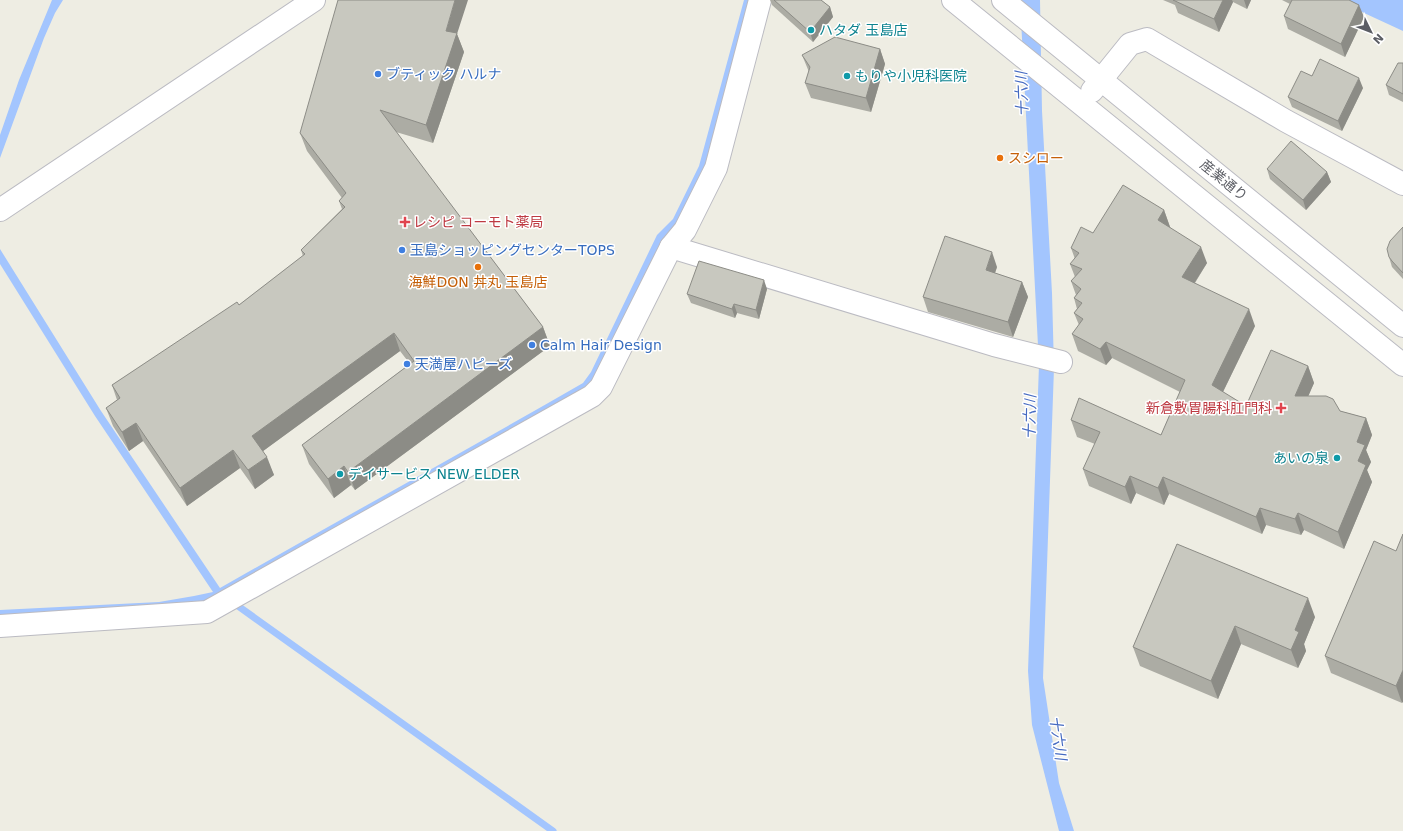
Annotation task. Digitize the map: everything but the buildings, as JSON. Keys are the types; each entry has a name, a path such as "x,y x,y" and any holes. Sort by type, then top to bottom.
{"street":[{"path":"0,210 314,0"},
{"path":"0,626 207,612 592,396 601,387 671,247 685,230 716,168 760,0"},
{"path":"953,0 1403,364"},
{"name":"産業通り","path":"1010,5 1403,326"},
{"path":"1082,104 1130,44 1147,39 1286,121 1403,184"},
{"path":"671,247 994,345 1061,362"}],"water":[{"path":"52,0 63,0 55,13 44,38 0,158 0,135 19,80"},
{"path":"744,0 755,0 708,171 591,387 205,604 0,620 0,610 159,602 213,592 95,416 0,264 0,249 101,411 220,588 583,383 591,372 657,235 673,219 699,166"},
{"path":"1020,0 1040,0 1042,111 1052,293 1054,368 1043,678 1059,783 1074,831 1059,831 1032,725 1028,671 1039,365"},
{"path":"1336,0 1403,0 1403,31"}],"waterway":[{"path":"231,601 553,831"}],"place":[{"name":"ハタダ 玉島店","path":"811,30"},
{"name":"ブティック ハルナ","path":"378,74"},
{"name":"もりや小児科医院","path":"847,76"},
{"name":"スシロー","path":"1000,158"},
{"name":"レシピ コーモト薬局","path":"405,222"},
{"name":"玉島ショッピングセンターTOPS","path":"402,250"},
{"name":"海鮮DON 丼丸 玉島店","path":"478,267"},
{"name":"Calm Hair Design","path":"532,345"},
{"name":"天満屋ハピーズ","path":"407,364"},
{"name":"新倉敷胃腸科肛門科","path":"1281,408"},
{"name":"あいの泉","path":"1337,458"},
{"name":"デイサービス NEW ELDER","path":"340,474"}],"water label":[{"name":"十六川","path":"1022,94"},
{"name":"十六川","path":"1030,417"},
{"name":"十六川","path":"1058,738"}]}
